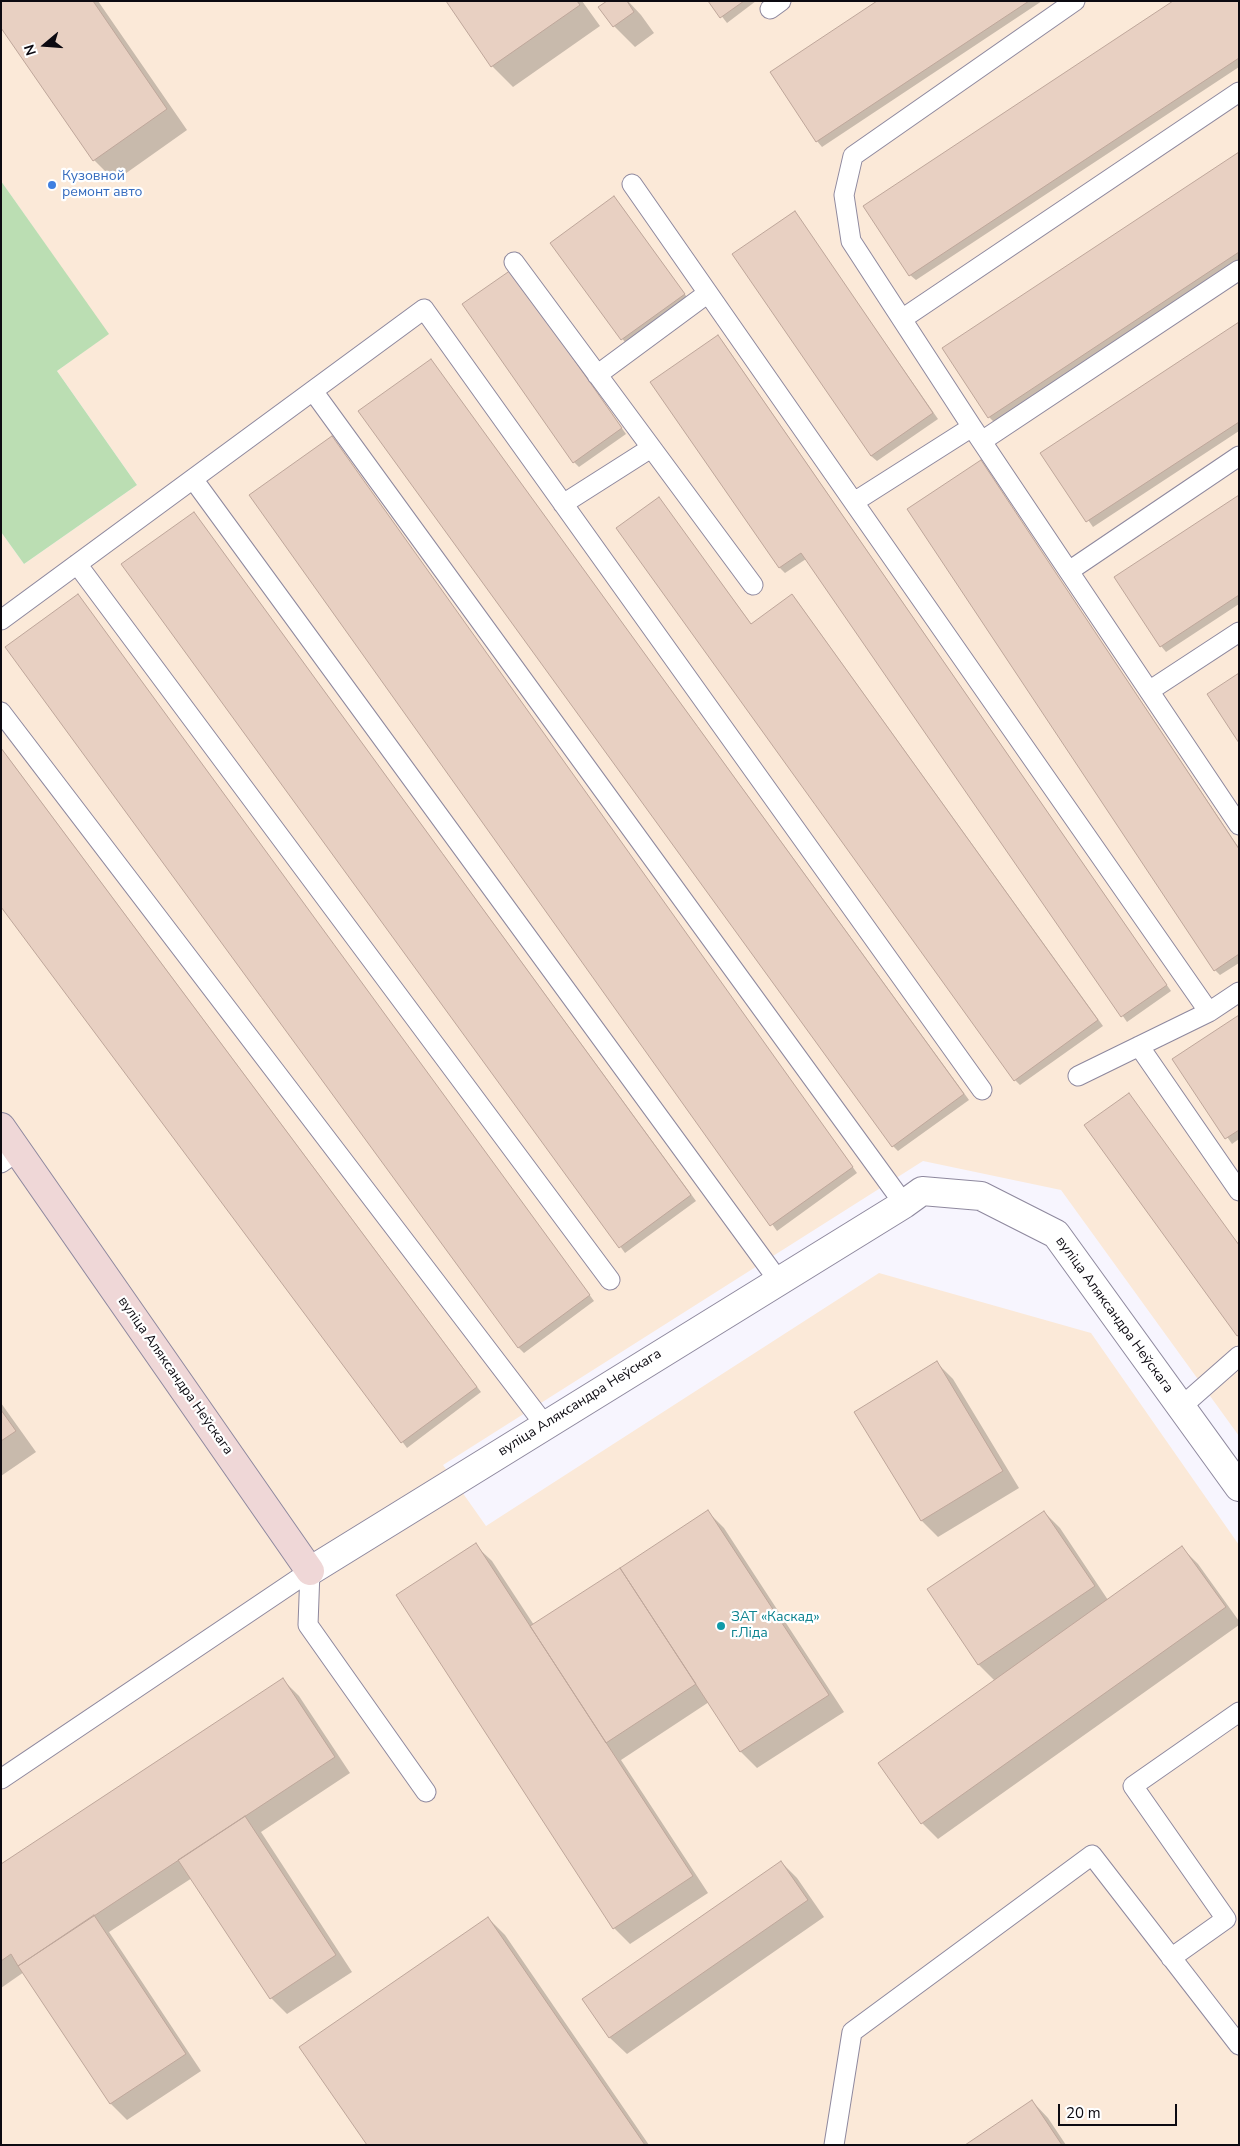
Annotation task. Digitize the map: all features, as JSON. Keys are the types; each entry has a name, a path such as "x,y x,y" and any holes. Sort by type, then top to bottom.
{"street":[{"name":"вуліца Аляксандра Неўскага","path":"1,1127 10,1157 310,1571 778,1280 904,1204 922,1191 981,1196 1056,1234 1239,1488"}],"lane":[{"path":"1074,1 853,156 844,195 851,241 977,434 1149,691 1237,818"},
{"path":"902,320 1239,92"},
{"path":"632,184 1209,1012"},
{"path":"514,262 753,585"},
{"path":"854,502 977,434 1239,270"},
{"path":"598,375 708,293"},
{"path":"1,620 424,309 982,1090"},
{"path":"313,391 904,1204"},
{"path":"563,504 651,448"},
{"path":"1069,571 1239,456"},
{"path":"193,479 778,1280"},
{"path":"77,564 610,1280"},
{"path":"1149,691 1239,632"},
{"path":"1,712 545,1425"},
{"path":"1078,1076 1209,1012 1239,992"},
{"path":"1140,1046 1236,1182"},
{"path":"1181,1407 1239,1356"},
{"path":"1,1778 310,1571"},
{"path":"310,1571 308,1625 426,1792"},
{"path":"1171,1958 1226,1919 1133,1786 1239,1712"},
{"path":"834,2145 852,2032 1092,1855 1239,2045"}],"shaded area":[{"path":"1,1 1239,1 1239,1436 1061,1190 923,1161 443,1465 486,1526 879,1273 1091,1333 1239,1545 1239,2145 1,2145 1,532 24,564 137,485 57,371 108,334 1,181"}],"green space":[{"path":"1,181 109,334 57,371 137,485 24,564 1,532"}],"building":[{"path":"1,1 93,1 167,109 93,161 1,28"},
{"path":"446,1 577,1 580,5 491,67"},
{"path":"607,1 627,1 634,12 613,27 598,7"},
{"path":"708,1 744,1 720,18"},
{"path":"877,1 1029,1 816,142 770,72"},
{"path":"1173,1 1239,1 1239,58 909,276 863,206"},
{"path":"1239,152 1239,252 988,418 942,348"},
{"path":"614,196 685,294 621,340 550,243"},
{"path":"795,211 933,413 871,456 732,254"},
{"path":"511,270 622,428 573,463 462,304"},
{"path":"1239,322 1239,422 1086,522 1040,453"},
{"path":"718,335 1167,985 1121,1017 801,553 779,568 650,382"},
{"path":"431,359 964,1094 892,1147 358,411"},
{"path":"332,436 853,1167 770,1226 249,495"},
{"path":"981,460 1239,849 1239,954 1214,971 907,509"},
{"path":"1239,495 1239,595 1160,647 1114,577"},
{"path":"659,497 751,624 792,594 1098,1020 1014,1081 616,528"},
{"path":"194,512 691,1195 619,1248 121,564"},
{"path":"78,594 590,1295 518,1348 5,647"},
{"path":"1239,673 1239,743 1207,694"},
{"path":"1,748 477,1387 401,1443 1,907"},
{"path":"1239,1015 1239,1130 1225,1139 1172,1059"},
{"path":"1129,1093 1239,1245 1239,1335 1237,1336 1084,1125"},
{"path":"937,1361 1003,1471 921,1521 854,1412"},
{"path":"1,1410 16,1431 1,1441"},
{"name":"ЗАТ «Каскад» г.Ліда","path":"708,1510 829,1695 740,1752 620,1568"},
{"path":"1044,1511 1095,1586 978,1665 927,1589"},
{"path":"476,1543 693,1876 613,1929 396,1595"},
{"path":"1182,1546 1226,1607 921,1824 878,1763"},
{"path":"620,1568 696,1684 606,1743 530,1626"},
{"path":"283,1678 335,1757 18,1966 11,1954 1,1961 1,1864"},
{"path":"245,1816 336,1955 270,1999 178,1860"},
{"path":"781,1861 808,1900 609,2038 582,1999"},
{"path":"94,1915 186,2054 110,2104 18,1966"},
{"path":"488,1917 645,2145 367,2145 299,2047"},
{"path":"1032,2100 1062,2145 965,2145"}],"place":[{"name":"Кузовной ремонт авто","path":"52,185"},
{"name":"ЗАТ «Каскад» г.Ліда","path":"721,1626"}]}
